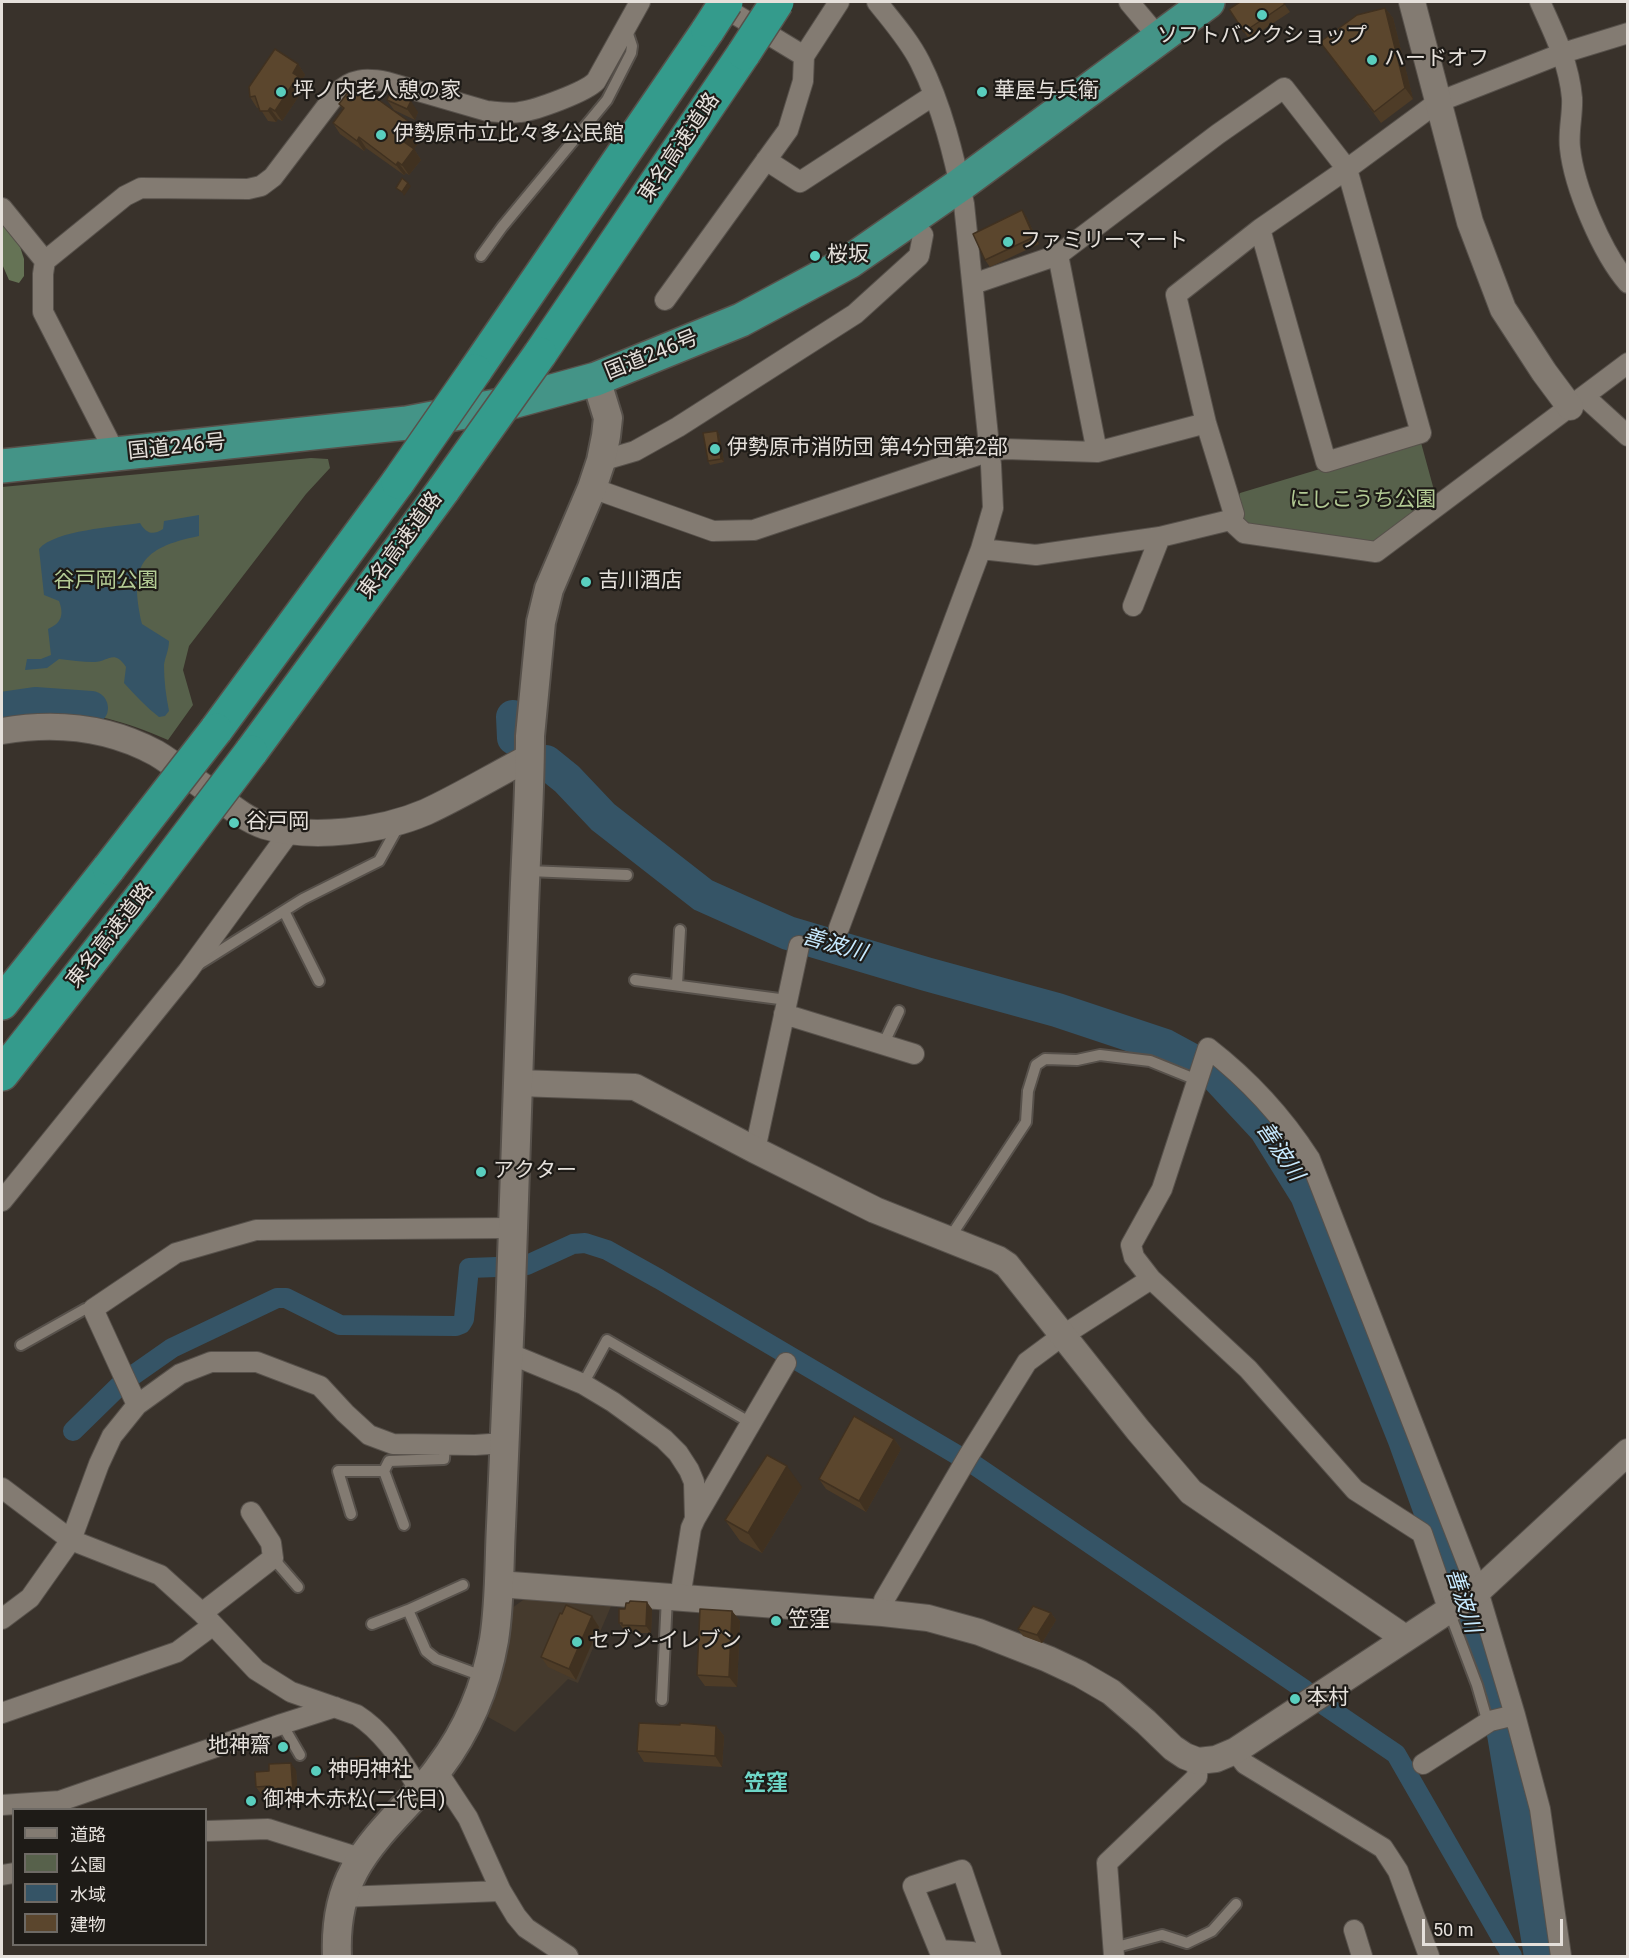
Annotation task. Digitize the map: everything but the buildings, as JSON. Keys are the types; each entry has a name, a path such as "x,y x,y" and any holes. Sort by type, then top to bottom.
{"highway":[{"name":"東名高速道路","path":"2,1003 216,730 398,482 475,371 711,16 726,2"},
{"name":"東名高速道路","path":"2,1074 142,896 251,752 444,489 540,354 777,2"},
{"name":"国道246号","path":"2,466 407,423 501,405 596,379 741,321 849,262 960,185 1208,2"}],"main road":[{"path":"336,1956 342,1897 349,1877 376,1837 428,1781 457,1741 470,1716 485,1677 494,1640 505,1443 530,757 537,660 549,589 592,488 601,461 608,418 596,379"}],"street":[{"path":"115,454 43,312 45,261 125,196 141,188 248,189 261,186 278,171 336,94 354,81 372,79 487,111 521,112 591,86 640,2"},
{"path":"665,300 788,130 802,81 804,56 839,2"},
{"path":"839,928 981,549 993,508 990,451 973,284 955,162 934,95 919,61 897,26 877,2"},
{"path":"1129,2 1160,39"},
{"path":"1412,2 1470,222 1503,309 1544,372 1578,402 1628,436"},
{"path":"1540,2 1563,53 1572,98 1570,146 1575,174 1598,234 1620,274 1628,283"},
{"path":"711,16 804,56"},
{"path":"981,549 1036,555 1160,537 1230,520 1234,514 1206,423 1176,295 1260,230 1438,102 1563,53 1628,33"},
{"path":"973,284 1058,255 1218,134 1284,88 1347,169 1421,433 1326,462 1260,230"},
{"path":"766,160 800,182 934,95"},
{"path":"2,208 45,261"},
{"path":"601,461 635,451 669,432 855,314 920,256 923,235 911,220"},
{"path":"1058,255 1097,452"},
{"path":"1230,520 1244,533 1376,552 1628,363"},
{"path":"592,488 713,531 754,530 990,451 1005,449 1097,452 1206,423"},
{"path":"1133,606 1160,537"},
{"path":"2,731 38,727 82,728 123,739 158,754 247,817 265,826 319,833 368,828 425,812 530,757"},
{"path":"2,1201 188,971 291,830"},
{"path":"755,1150 799,946"},
{"path":"786,1007 883,1045 914,1054"},
{"path":"1463,1601 1422,1533 1355,1490 1248,1369 1151,1279 1134,1257 1131,1245 1162,1189 1208,1048 1236,1072 1275,1112 1310,1159 1463,1601 1515,1715 1540,1809 1561,1956"},
{"path":"518,1083 635,1087 875,1210 1007,1264 1062,1336 1191,1492 1405,1638"},
{"path":"137,1405 93,1309 176,1253 256,1230 513,1227"},
{"path":"883,1613 884,1600 969,1455 1028,1362 1062,1336 1151,1279"},
{"path":"508,1353 583,1384 613,1402 664,1439 678,1453 689,1470 693,1482 695,1520"},
{"path":"2,1619 30,1598 71,1540 99,1464 112,1436 137,1405 180,1374 211,1362 257,1362 320,1386 369,1435 393,1444 505,1443"},
{"path":"673,1598 691,1528 786,1363"},
{"path":"498,1584 928,1618 979,1632 1080,1674 1111,1692 1185,1756 1198,1761 1216,1759 1235,1751 1463,1601 1628,1452"},
{"path":"2,1488 71,1540 160,1575 256,1670 291,1692 363,1719 383,1738 408,1769 428,1781 468,1818 501,1891 516,1916 526,1928 568,1956"},
{"path":"2,1713 177,1652 207,1619 273,1558 271,1543 251,1512"},
{"path":"2,1805 60,1801 335,1707"},
{"path":"1423,1764 1489,1722 1515,1715"},
{"path":"1235,1751 1245,1764 1383,1848 1398,1871 1429,1956"},
{"path":"1113,1952 1107,1863 1197,1777 1198,1761"},
{"path":"207,1831 268,1829 360,1858"},
{"path":"980,1956 972,1952 939,1950 913,1886 962,1870 991,1956"},
{"path":"342,1897 501,1891"},
{"path":"1354,1930 1362,1956"}],"lane":[{"path":"481,255 607,100 631,53 632,46 625,26"},
{"path":"188,971 303,899 379,861 402,820"},
{"path":"525,871 627,875"},
{"path":"285,911 319,981"},
{"path":"677,985 680,930"},
{"path":"635,980 677,985 786,1007"},
{"path":"883,1045 899,1011"},
{"path":"949,1239 1026,1122 1028,1091 1036,1065 1045,1059 1077,1060 1101,1055 1201,1069"},
{"path":"21,1345 85,1309 93,1309"},
{"path":"583,1384 607,1340 751,1423"},
{"path":"404,1526 384,1471 389,1461 444,1459 445,1445"},
{"path":"351,1514 338,1471 384,1471"},
{"path":"273,1558 298,1587"},
{"path":"372,1624 463,1585"},
{"path":"662,1700 673,1598"},
{"path":"1463,1601 1477,1685 1489,1722"},
{"path":"408,1610 426,1651 436,1659 485,1677"},
{"path":"282,1724 300,1755"},
{"path":"1113,1952 1162,1935 1187,1943 1212,1931 1236,1904"}],"shaded area":[{"path":"530,1595 612,1604 578,1683 568,1679 515,1732 488,1717 503,1671 512,1608"}],"green space":[{"path":"2,219 15,231 24,259 24,276 19,283 9,280 2,264"},
{"name":"にしこうち公園","path":"1420,439 1437,501 1374,548 1242,526 1236,505 1240,493"},
{"name":"谷戸岡公園","path":"311,458 328,459 330,468 306,494 189,646 183,670 193,705 168,740 126,724 87,714 47,712 2,716 2,487"}],"water":[{"path":"199,515 199,536 163,547 144,563 139,574 138,604 142,624 169,641 164,665 169,711 165,716 159,717 154,713 124,683 126,667 114,657 98,662 59,659 47,668 25,670 27,659 41,659 51,655 48,629 61,618 59,601 44,595 39,549 58,537 71,533 140,523 152,533 163,529 164,521"}],"waterway":[{"name":"善波川","path":"2,709 35,704 91,708"},
{"name":"善波川","path":"513,717 514,738"},
{"name":"善波川","path":"546,762 567,779 603,817 703,895 788,933 1057,1010 1165,1046 1213,1072 1266,1129 1307,1195 1405,1440 1492,1690 1504,1734 1541,1956"},
{"path":"527,1265 573,1244 585,1243 607,1250 959,1456"},
{"path":"132,1376 172,1348 277,1298 286,1298 340,1325 456,1326 464,1319 469,1268 497,1267"},
{"path":"73,1431 119,1386"},
{"path":"973,1464 1305,1690"},
{"path":"1324,1705 1396,1754 1512,1956"}],"place":[{"name":"ソフトバンクショップ","path":"1262,15"},
{"name":"ハードオフ","path":"1372,60"},
{"name":"坪ノ内老人憩の家","path":"281,92"},
{"name":"華屋与兵衛","path":"982,92"},
{"name":"伊勢原市立比々多公民館","path":"381,135"},
{"name":"ファミリーマート","path":"1008,242"},
{"name":"桜坂","path":"815,256"},
{"name":"伊勢原市消防団 第4分団第2部","path":"715,449"},
{"name":"吉川酒店","path":"586,582"},
{"name":"谷戸岡","path":"234,823"},
{"name":"アクター","path":"481,1172"},
{"name":"笠窪","path":"776,1621"},
{"name":"セブン-イレブン","path":"577,1642"},
{"name":"本村","path":"1295,1699"},
{"name":"地神齋","path":"283,1747"},
{"name":"神明神社","path":"316,1771"},
{"name":"御神木赤松(二代目)","path":"251,1801"}],"district":[{"name":"笠窪","path":"766,1784"}]}
